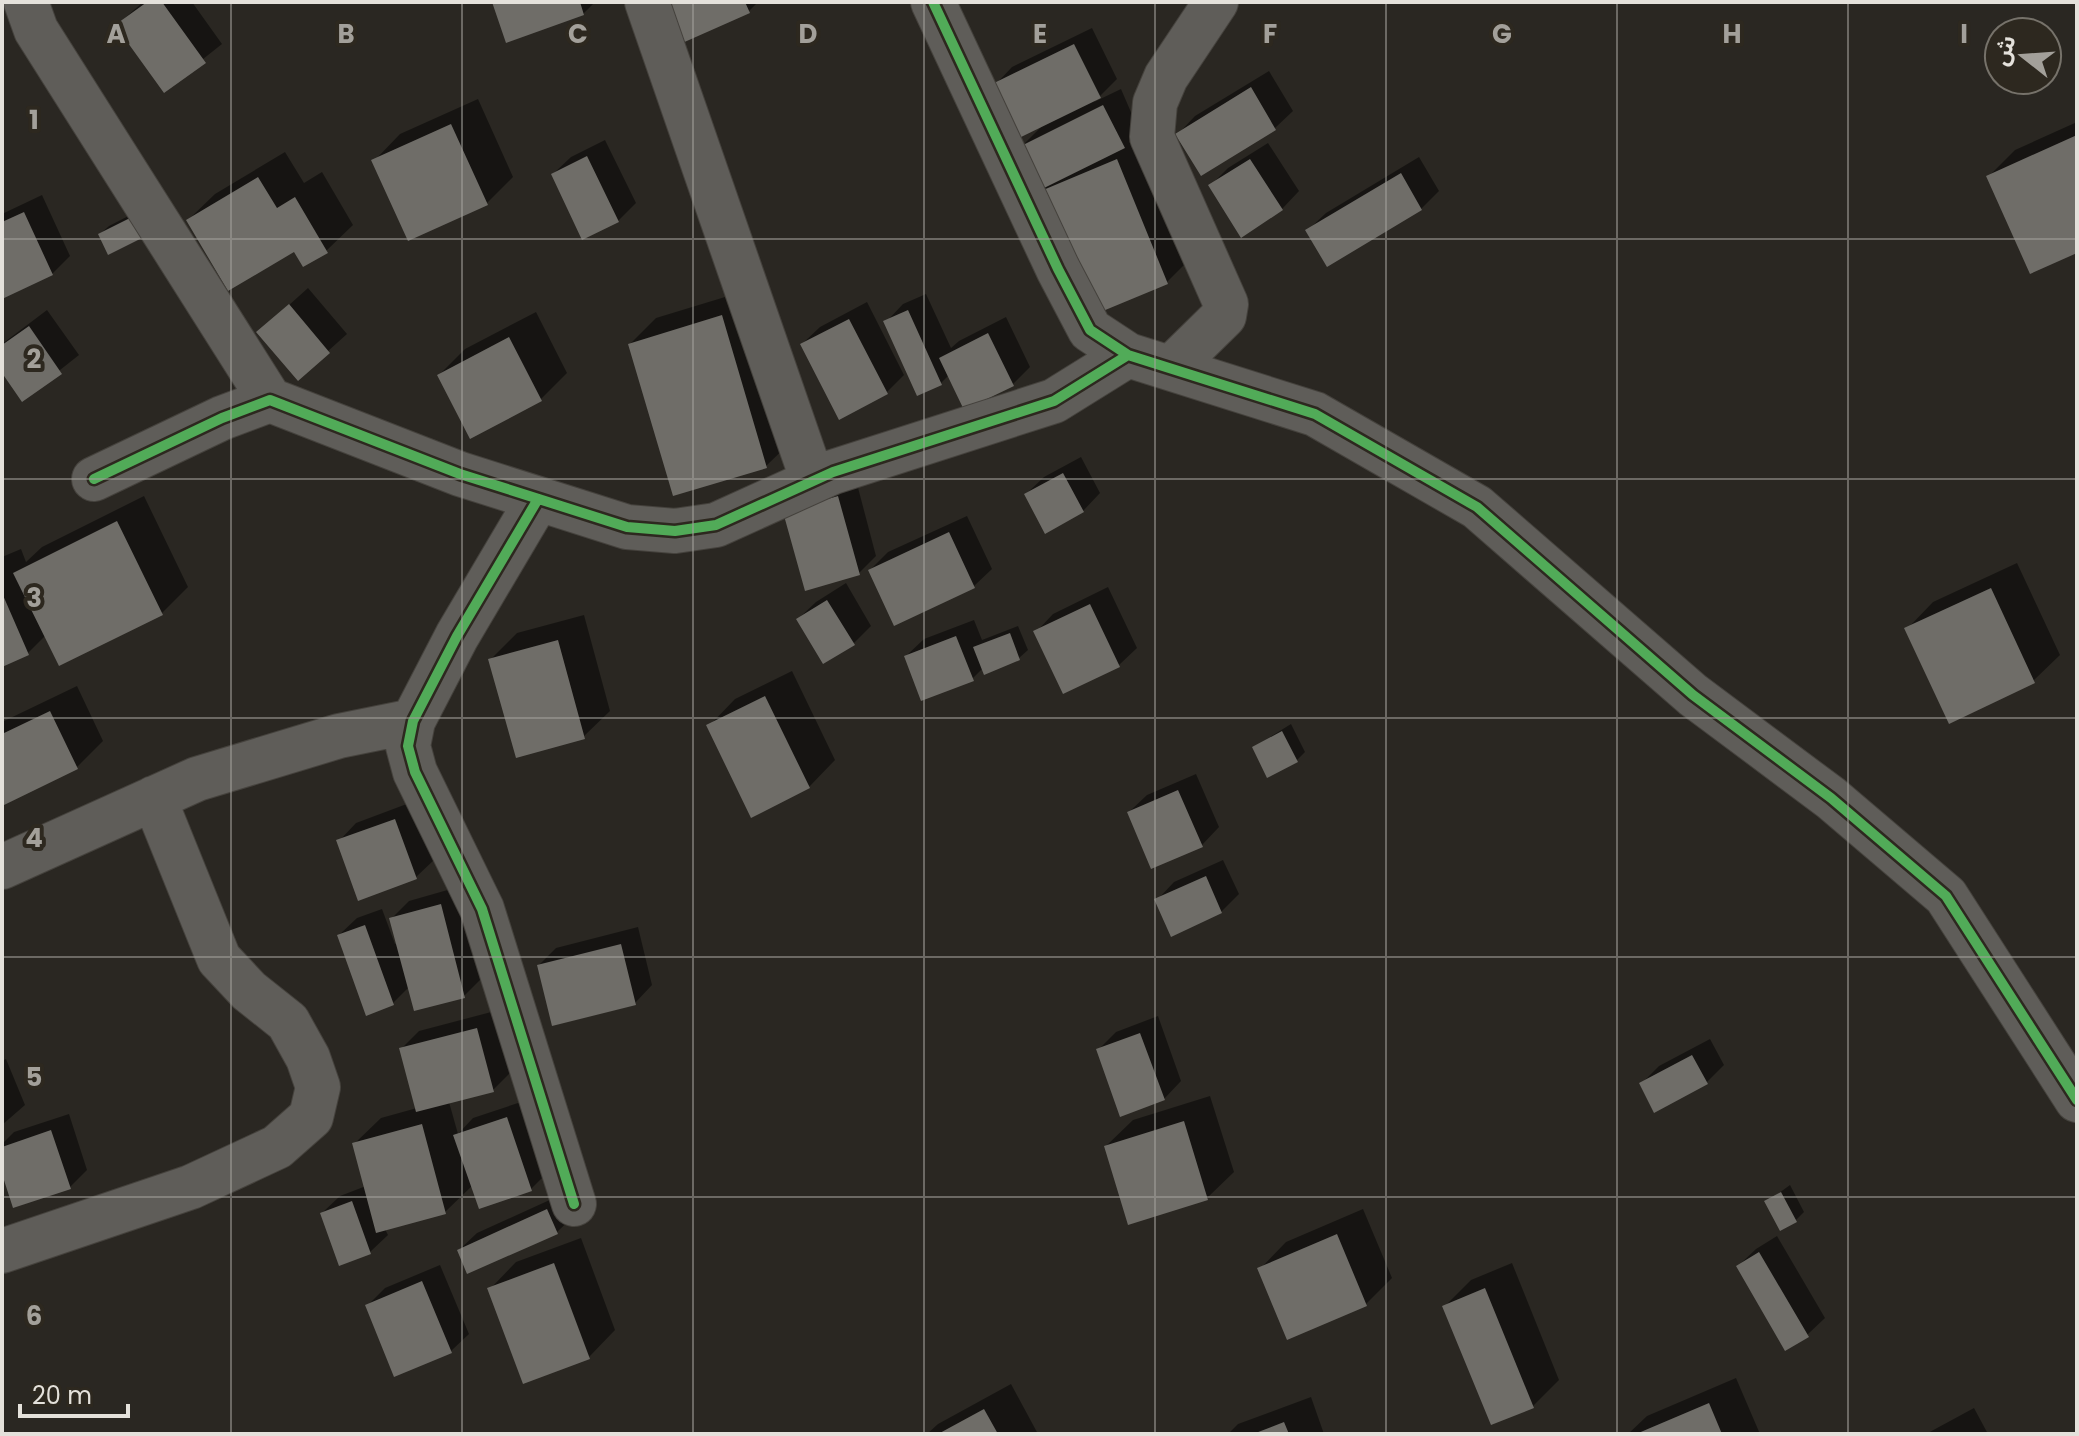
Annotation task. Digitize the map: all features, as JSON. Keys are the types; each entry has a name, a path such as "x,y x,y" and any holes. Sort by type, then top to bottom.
{"street":[{"path":"26,2 36,30 270,400 460,474 538,499 627,527 675,531 716,525 813,481 1054,401 1128,355"},
{"path":"647,2 813,481"},
{"path":"933,2 1090,330 1128,355 1315,414 1477,507 1693,695 1831,798 1946,896 2077,1100"},
{"path":"1171,368 1224,316 1226,304 1152,137 1155,103 1166,77 1216,2"},
{"path":"94,479 222,418 270,400"},
{"path":"538,499 457,636 413,721 408,746 415,772 482,909 574,1204"},
{"path":"2,867 197,779 339,736 413,721"},
{"path":"2,1251 191,1187 277,1147 311,1117 318,1087 308,1058 288,1022 249,991 219,959 154,798"}],"building":[{"path":"147,2 162,2 206,63 164,93 115,25"},
{"path":"492,2 580,2 584,15 506,43"},
{"path":"662,2 745,2 750,13 680,44"},
{"path":"1074,44 1101,98 1019,138 992,84"},
{"path":"1251,87 1276,130 1201,176 1175,134"},
{"path":"1103,105 1125,148 1040,190 1019,147"},
{"path":"451,124 488,205 408,241 371,160"},
{"path":"2077,135 2077,253 2030,274 1986,176"},
{"path":"587,156 619,222 582,240 551,174"},
{"path":"1117,159 1168,284 1086,318 1036,193"},
{"path":"1250,159 1283,210 1241,238 1208,185"},
{"path":"1401,173 1422,210 1327,267 1305,230"},
{"path":"258,177 277,208 295,197 328,253 303,267 294,252 228,291 186,220"},
{"path":"24,212 53,275 2,299 2,222"},
{"path":"134,216 144,237 108,255 98,234"},
{"path":"289,304 330,353 298,381 256,332"},
{"path":"908,310 942,385 917,396 883,321"},
{"path":"722,315 767,468 673,496 628,344"},
{"path":"849,319 888,394 839,420 800,344"},
{"path":"29,326 62,374 22,402 2,373 2,345"},
{"path":"988,333 1014,386 964,410 939,358"},
{"path":"509,337 542,401 470,439 437,375"},
{"path":"1063,473 1084,512 1045,534 1024,494"},
{"path":"838,496 860,575 805,591 783,512"},
{"path":"117,521 163,615 59,666 13,573"},
{"path":"949,532 975,588 894,626 868,570"},
{"path":"1991,588 2035,683 1949,724 1904,628"},
{"path":"2,593 29,655 2,667"},
{"path":"827,600 855,645 823,664 796,619"},
{"path":"1090,604 1120,667 1063,694 1033,631"},
{"path":"1010,633 1020,660 984,675 973,647"},
{"path":"956,636 974,681 921,701 904,656"},
{"path":"558,640 585,739 516,758 488,659"},
{"path":"765,696 810,788 751,818 706,725"},
{"path":"50,711 78,769 2,806 2,734"},
{"path":"1282,731 1298,762 1267,778 1252,747"},
{"path":"1178,790 1203,847 1151,869 1127,812"},
{"path":"395,819 417,879 358,901 336,840"},
{"path":"1206,876 1222,913 1171,937 1154,899"},
{"path":"441,904 465,998 414,1011 389,918"},
{"path":"365,925 394,1005 366,1016 337,935"},
{"path":"621,944 636,1005 552,1026 537,965"},
{"path":"477,1028 494,1092 416,1112 399,1048"},
{"path":"1140,1033 1165,1100 1120,1117 1096,1049"},
{"path":"1692,1055 1708,1084 1654,1113 1639,1083"},
{"path":"507,1117 532,1191 479,1209 453,1135"},
{"path":"1184,1121 1208,1200 1128,1225 1104,1146"},
{"path":"422,1124 446,1214 376,1233 352,1143"},
{"path":"51,1130 71,1189 13,1208 2,1174 2,1147"},
{"path":"1781,1192 1797,1222 1780,1231 1764,1201"},
{"path":"352,1201 371,1254 339,1266 320,1213"},
{"path":"547,1209 558,1234 467,1274 457,1250"},
{"path":"1337,1234 1367,1306 1287,1340 1257,1268"},
{"path":"1759,1252 1809,1337 1785,1351 1736,1266"},
{"path":"554,1263 590,1359 523,1384 487,1288"},
{"path":"422,1281 452,1353 394,1377 365,1305"},
{"path":"1485,1288 1534,1408 1491,1425 1442,1306"},
{"path":"1709,1403 1722,1434 1636,1434"},
{"path":"984,1409 998,1434 938,1434"},
{"path":"1284,1422 1289,1434 1253,1434"}],"cycle path":[{"path":"933,2 1058,269 1090,330 1128,355 1315,414 1477,507 1693,695 1831,798 1946,896 2077,1100"},
{"path":"94,479 222,418 270,400 460,474 627,527 675,531 716,525 833,472 1054,401 1128,355"},
{"path":"538,499 457,636 413,721 408,746 415,772 482,909 574,1204"}]}
